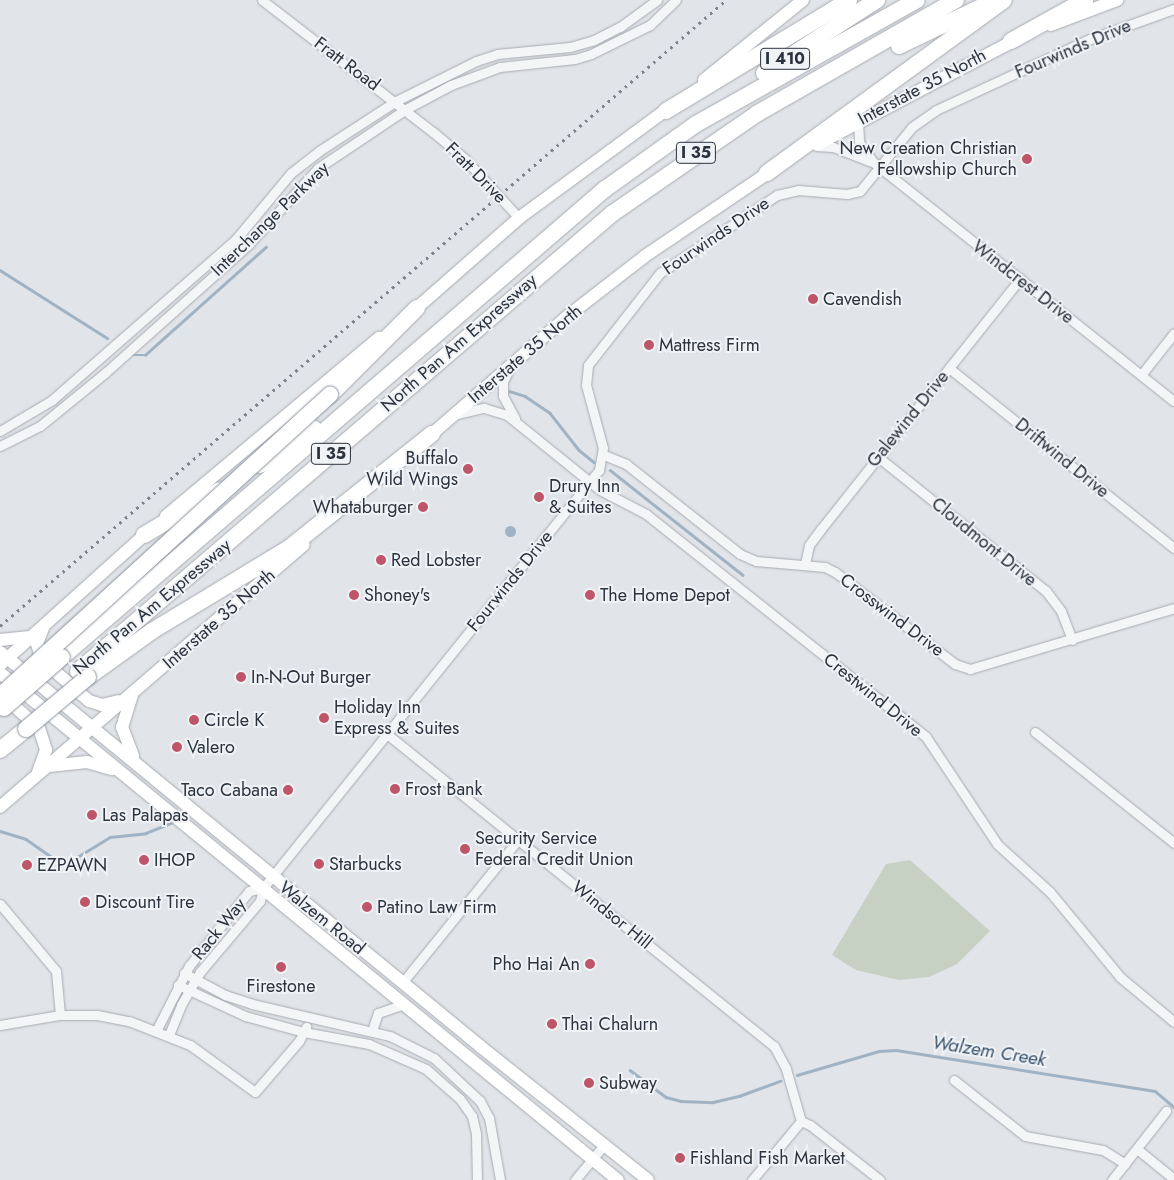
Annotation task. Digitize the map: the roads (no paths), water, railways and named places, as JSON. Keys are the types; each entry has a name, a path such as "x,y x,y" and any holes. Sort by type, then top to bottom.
{"highway":[{"path":"666,111 849,0"},
{"name":"I 410","path":"696,124 744,86 877,0"},
{"name":"North Pan Am Expressway","path":"1,702 62,657 581,208 696,124 917,0"},
{"name":"North Pan Am Expressway","path":"0,738 22,725 83,674 613,213 742,123 956,0"},
{"name":"I 410","path":"816,80 841,76 997,0"},
{"path":"767,173 890,81 1004,0"},
{"path":"1011,41 1085,0"},
{"path":"1,702 330,395 417,308"},
{"path":"144,535 287,447 421,346"},
{"path":"83,674 288,548 432,434"},
{"path":"0,750 22,725"}],"main road":[{"path":"2,658 44,626 144,535 368,346 417,308 519,218 666,111 803,0"},
{"name":"Interstate 35 North","path":"0,807 510,366 645,256 767,173 858,121 1011,41 1117,0"},
{"path":"44,626 38,639 40,656 81,695 102,705 132,694"},
{"path":"0,640 32,636"},
{"name":"Walzem Road","path":"2,658 137,762 402,983 648,1180"},
{"name":"Walzem Road","path":"0,673 263,888 400,1005 618,1180"},
{"path":"132,694 122,727 137,762"},
{"path":"1,702 39,728 46,750 42,771 87,762 128,777"},
{"path":"343,956 391,986 397,988 402,983"}],"street":[{"name":"Fratt Road","path":"262,0 396,101 431,130"},
{"name":"Interchange Parkway","path":"0,432 52,400 236,239 292,173 319,151 396,101 490,56 570,47 600,38 657,0"},
{"name":"Interchange Parkway","path":"0,446 40,426 106,372 248,245 318,168 406,109 451,84 500,67 575,59 591,54 650,25 676,0"},
{"name":"Fourwinds Drive","path":"263,888 590,482 604,455 586,385 588,365 660,273 777,195 798,190 847,194 860,191 912,127 936,110 1090,39 1174,10"},
{"name":"Windcrest Drive","path":"858,121 859,142 873,162 1174,401"},
{"name":"Fratt Drive","path":"431,130 464,158 519,218"},
{"name":"Windcrest Drive","path":"813,146 833,147 873,162"},
{"name":"Galewind Drive","path":"804,564 809,545 1020,279"},
{"path":"1141,375 1174,333"},
{"name":"Crestwind Drive","path":"510,366 503,382 503,396 518,423"},
{"name":"Driftwind Drive","path":"949,368 1174,548"},
{"name":"Crestwind Drive","path":"454,415 494,409 518,423 590,482 646,514 926,737 997,844 1050,892 1120,977 1174,1022"},
{"name":"Crosswind Drive","path":"604,455 626,464 740,554 756,562 825,567 835,572 955,664 970,669 1174,608"},
{"name":"Cloudmont Drive","path":"878,457 1046,591 1062,610 1072,640"},
{"path":"1035,732 1174,843"},
{"name":"Windsor Hill","path":"387,734 774,1046 786,1069 801,1121"},
{"path":"402,983 518,840"},
{"name":"Rack Way","path":"156,1030 184,973 250,891 263,888 260,901 189,990 169,1036"},
{"path":"0,904 56,971 60,1015"},
{"path":"184,973 225,994 309,1020 372,1031 412,1045 434,1058 474,1094 489,1118 500,1180"},
{"path":"178,985 245,1016 304,1032 386,1049 433,1075 460,1099 472,1116 476,1134 477,1180"},
{"path":"372,1031 378,1013 400,1005"},
{"path":"0,1025 60,1015 97,1015 156,1030 190,1045 255,1092 304,1032 309,1020"},
{"path":"954,1080 1025,1136 1103,1150 1125,1164"},
{"path":"1112,1180 1166,1111"},
{"path":"752,1180 801,1121 810,1125 880,1180"},
{"path":"575,1180 604,1145"},
{"path":"1137,1149 1174,1179"}],"water":[{"path":"508,526 512,526 515,531 514,535 508,536 505,533 505,529"}],"waterway":[{"path":"133,355 145,355 266,247"},
{"path":"0,270 107,338"},
{"path":"509,391 525,396 550,413 579,450 594,462"},
{"path":"610,470 743,575"},
{"name":"Walzem Creek","path":"0,831 26,839 56,860 69,862 110,837 146,833 171,823"},
{"name":"Walzem Creek","path":"797,1075 879,1051 896,1050 1155,1091 1174,1107"},
{"name":"Walzem Creek","path":"630,1070 666,1097 681,1101 713,1102 739,1096 780,1081"}],"railway":[{"path":"0,626 726,0"}],"place":[{"name":"New Creation Christian Fellowship Church","path":"1027,159"},
{"name":"Cavendish","path":"813,299"},
{"name":"Mattress Firm","path":"649,345"},
{"name":"Buffalo Wild Wings","path":"468,469"},
{"name":"Drury Inn & Suites","path":"539,497"},
{"name":"Whataburger","path":"423,507"},
{"name":"Red Lobster","path":"381,560"},
{"name":"Shoney's","path":"354,595"},
{"name":"The Home Depot","path":"590,595"},
{"name":"In-N-Out Burger","path":"241,677"},
{"name":"Holiday Inn Express & Suites","path":"324,718"},
{"name":"Circle K","path":"194,720"},
{"name":"Valero","path":"177,747"},
{"name":"Frost Bank","path":"395,789"},
{"name":"Taco Cabana","path":"288,790"},
{"name":"Las Palapas","path":"92,815"},
{"name":"Security Service Federal Credit Union","path":"465,849"},
{"name":"IHOP","path":"144,860"},
{"name":"Starbucks","path":"319,864"},
{"name":"EZPAWN","path":"27,865"},
{"name":"Discount Tire","path":"85,902"},
{"name":"Patino Law Firm","path":"367,907"},
{"name":"Pho Hai An","path":"590,964"},
{"name":"Firestone","path":"281,967"},
{"name":"Thai Chalurn","path":"552,1024"},
{"name":"Subway","path":"589,1083"},
{"name":"Fishland Fish Market","path":"680,1158"}]}
